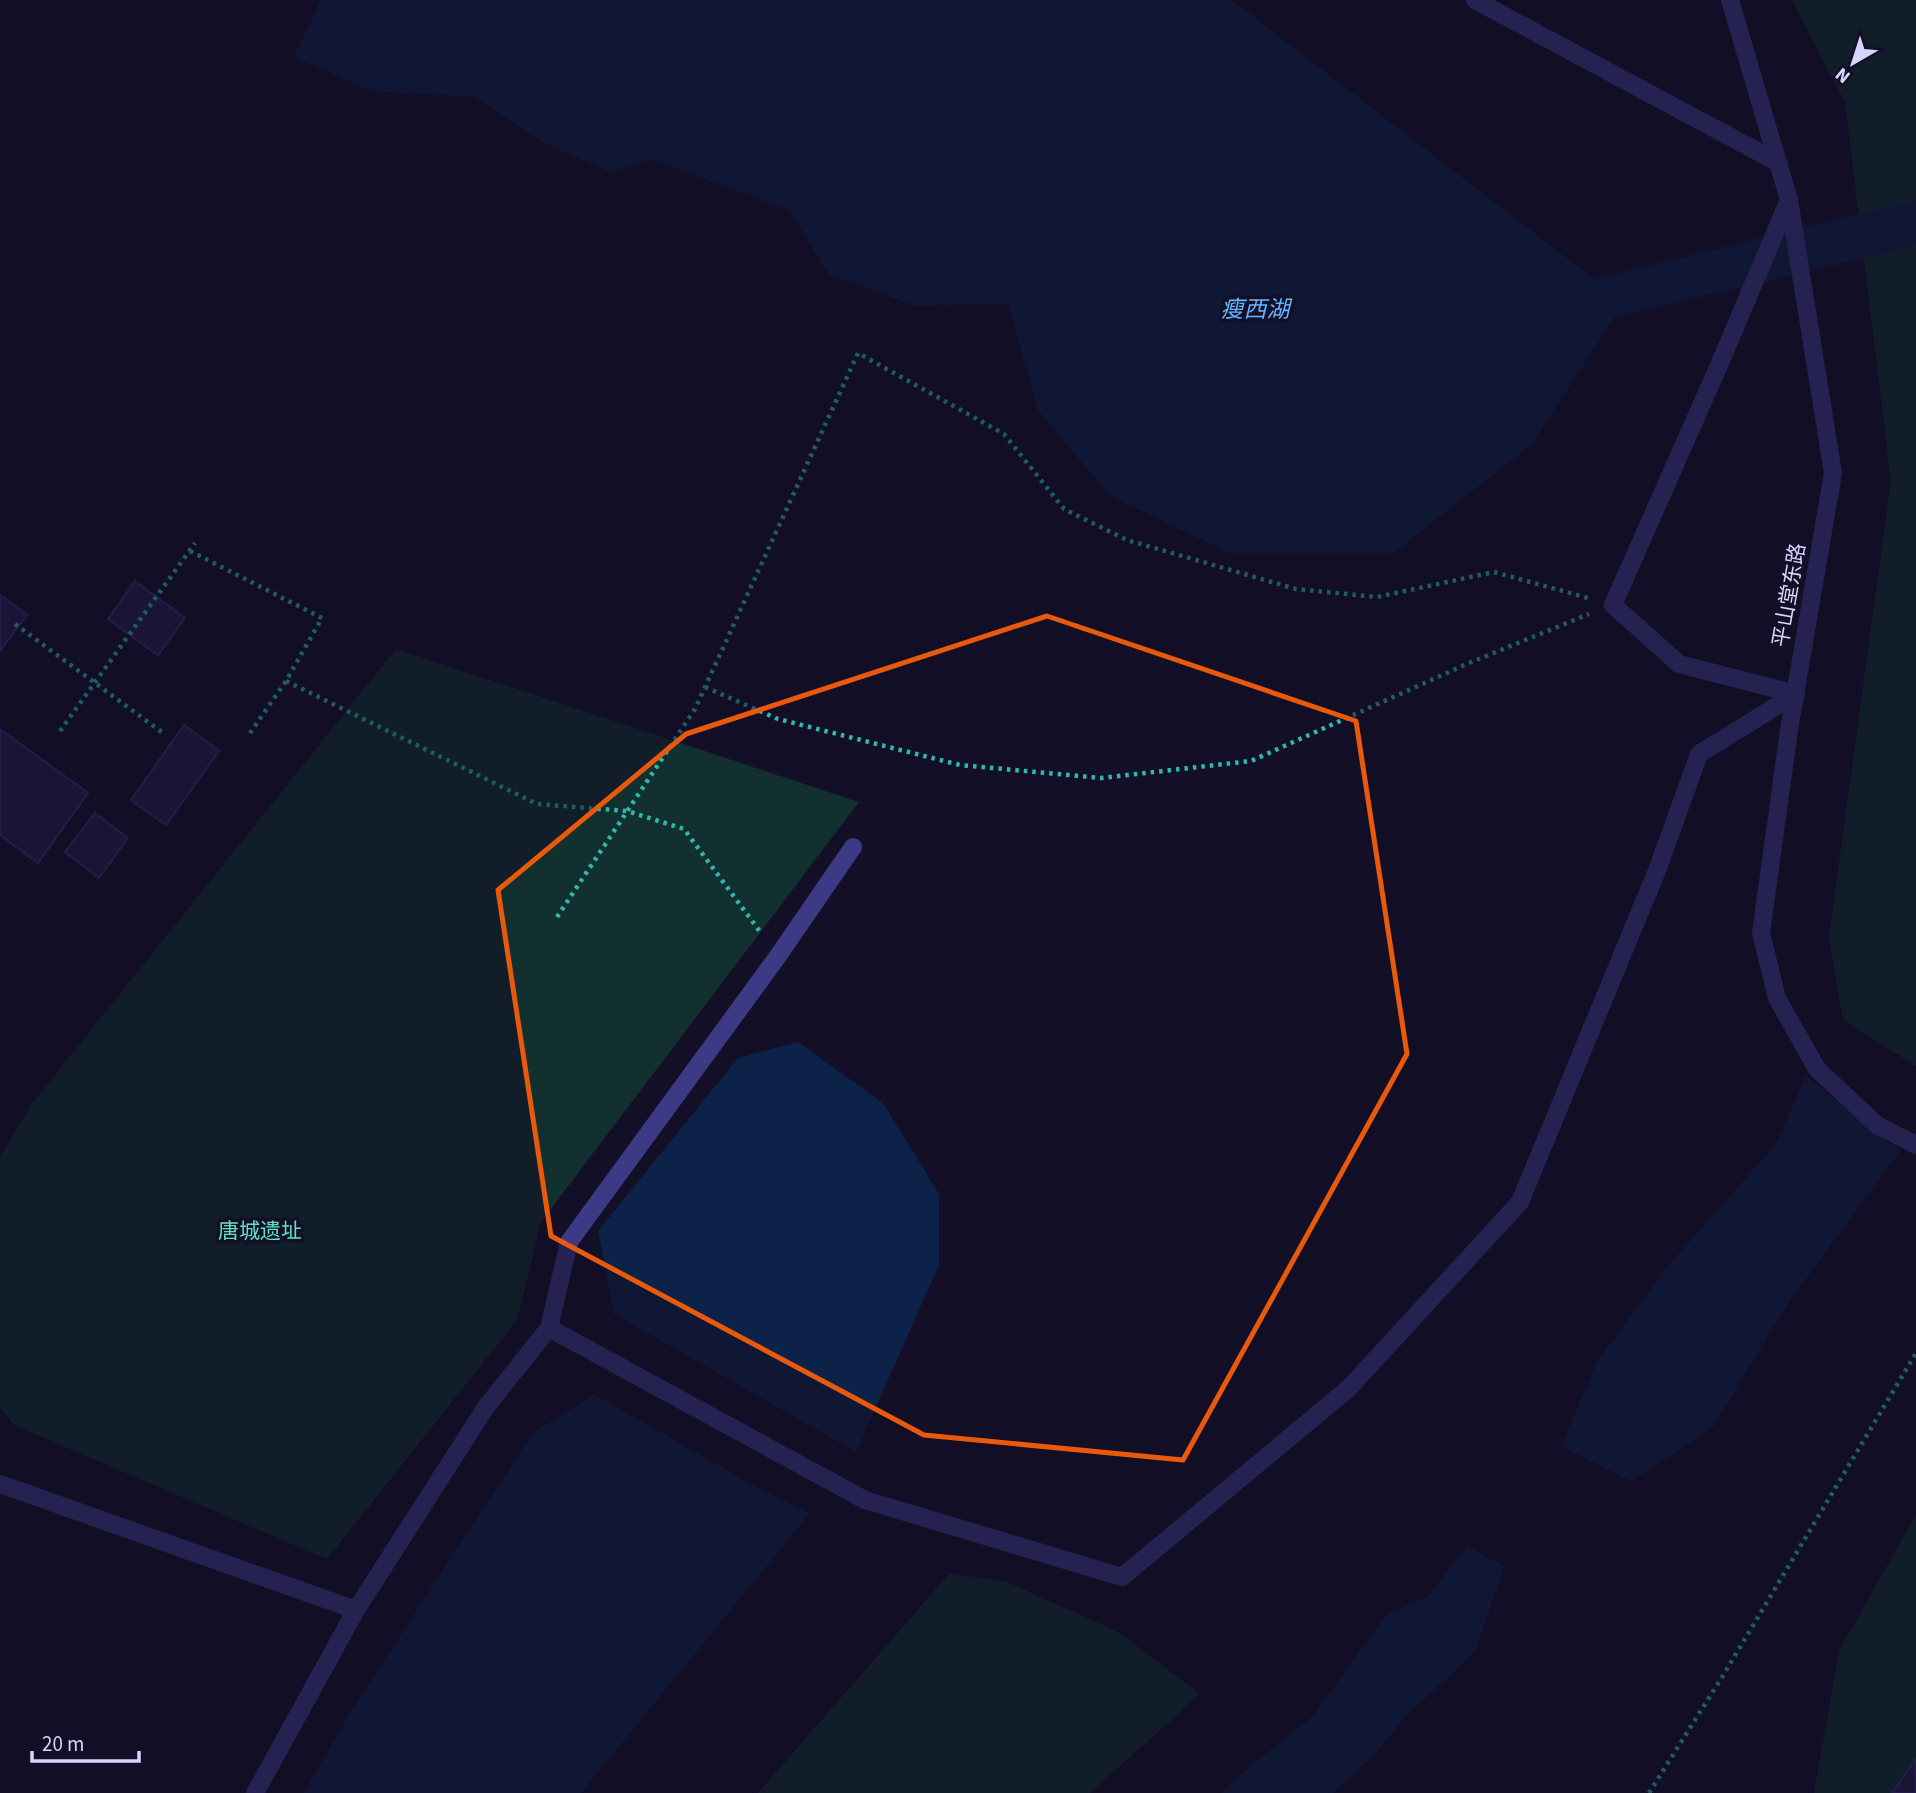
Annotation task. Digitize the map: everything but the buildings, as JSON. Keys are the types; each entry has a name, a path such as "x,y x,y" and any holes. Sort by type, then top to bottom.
{"street":[{"path":"1475,0 1779,163"},
{"name":"平山堂东路","path":"1730,0 1789,200 1833,473 1796,694 1761,933 1777,998 1817,1069 1877,1125 1916,1145"},
{"path":"1789,200 1613,605 1679,664 1796,694"},
{"path":"549,1328 865,1500 1122,1577 1349,1388 1520,1202 1658,868 1699,754 1796,694"},
{"path":"255,1793 356,1610 486,1407 549,1328 569,1242 778,957 853,847"},
{"path":"0,1484 356,1610"}],"path":[{"path":"557,917 695,709 858,353 1004,434 1064,509 1127,540 1296,589 1377,597 1494,572 1613,605"},
{"path":"60,731 195,543"},
{"path":"190,551 322,618 286,681 248,736"},
{"path":"705,687 778,719 960,765 1101,778 1251,761 1469,663 1613,605"},
{"path":"15,624 163,733"},
{"path":"286,681 537,804 627,811 684,829 778,957"},
{"path":"1649,1793 1724,1674 1916,1353"}],"highlighted area":[{"path":"1047,616 1356,721 1407,1054 1183,1460 924,1435 551,1236 498,890 686,734"}],"green space":[{"path":"1792,0 1916,0 1916,1066 1843,1020 1829,937 1891,481 1845,102"},
{"name":"唐城遗址","path":"396,649 859,802 541,1222 517,1320 327,1559 14,1425 0,1408 0,1157 31,1105"},
{"path":"1916,1515 1916,1793 1814,1793 1839,1651"},
{"path":"949,1574 1005,1581 1118,1632 1200,1694 1090,1793 758,1793"}],"water":[{"name":"瘦西湖","path":"321,0 1228,0 1237,4 1594,279 1916,200 1916,246 1615,317 1530,446 1393,553 1230,553 1110,496 1038,410 1008,303 916,306 829,274 789,210 653,160 610,172 538,140 475,97 372,91 294,57"},
{"path":"798,1042 883,1103 939,1194 939,1265 856,1452 614,1314 598,1231 738,1058"},
{"path":"1806,1076 1900,1151 1786,1306 1713,1427 1631,1481 1561,1446 1597,1362 1668,1266 1776,1144"},
{"path":"594,1394 756,1487 810,1513 581,1793 304,1793 353,1708 532,1434"},
{"path":"1467,1546 1504,1567 1475,1652 1408,1714 1374,1755 1333,1793 1221,1793 1312,1717 1387,1614 1428,1596"}]}
